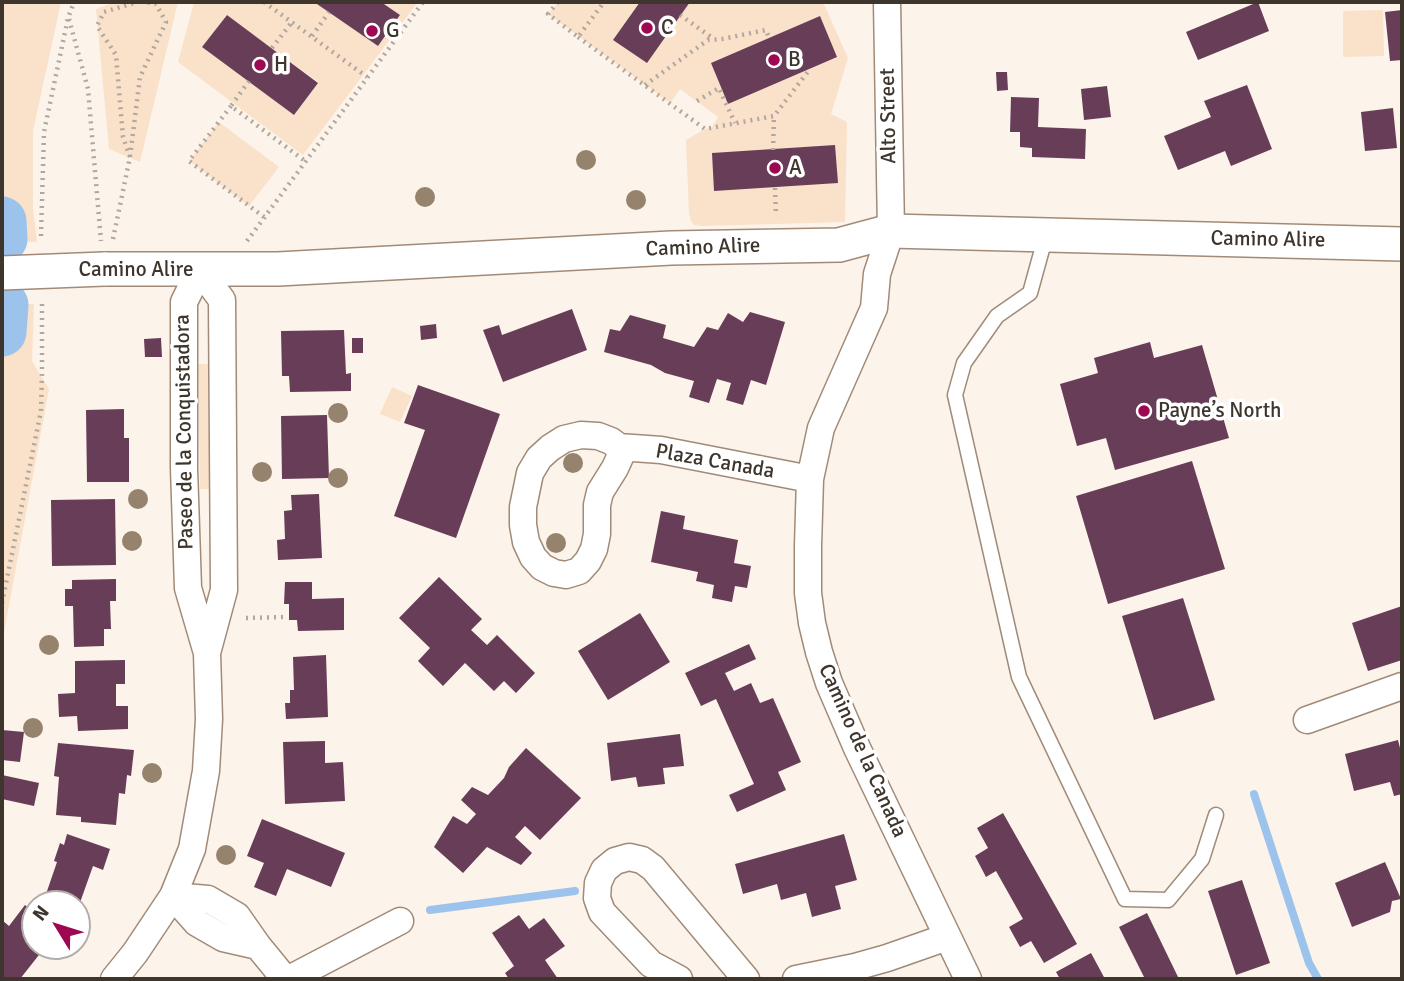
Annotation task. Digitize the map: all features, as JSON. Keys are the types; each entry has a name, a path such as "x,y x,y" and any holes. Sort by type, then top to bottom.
{"street":[{"name":"Alto Street","path":"887,2 891,231"},
{"name":"Camino Alire","path":"2,272 106,252 200,270 278,269 671,248 839,245 891,231 1402,244"},
{"name":"Camino de la Canada","path":"891,231 877,274 874,308 821,428 810,479 808,593 812,623 829,684 968,979"},
{"name":"Paseo de la Conquistadora","path":"114,979 135,953 173,895 192,849 205,779 209,719 207,653 187,588 184,468 184,302 200,270 222,300 224,590 207,653"},
{"name":"Plaza Canada","path":"619,447 620,457 600,492 597,534 588,562 579,571 566,576 542,567 533,557 527,542 523,507 530,473 539,458 565,439 581,435 598,436 619,447 661,450 810,479"},
{"path":"1307,720 1402,686"},
{"path":"679,979 651,964 601,912 597,898 598,883 604,870 615,861 629,857 642,860 653,868 746,979"},
{"path":"173,895 208,899 237,916 258,946 287,979 400,921"},
{"path":"796,979 876,961 947,937"}],"lane":[{"path":"1046,235 1030,293 997,316 964,363 955,395 1018,677 1125,899 1168,900 1202,859 1216,815"}],"path":[{"path":"41,236 44,132 68,18 74,2"},
{"path":"130,158 123,137 116,55 97,26 104,12 136,2"},
{"path":"106,252 130,158 140,77 166,22 156,4 145,2"},
{"path":"264,2 368,77"},
{"path":"244,244 423,2"},
{"path":"558,2 548,14 705,129 774,116"},
{"path":"578,37 604,2"},
{"path":"312,36 329,12"},
{"path":"680,15 715,40"},
{"path":"68,18 89,89 106,252"},
{"path":"272,48 292,22"},
{"path":"645,85 708,40 766,30 769,38"},
{"path":"773,150 774,116 810,69"},
{"path":"248,81 189,161 264,217"},
{"path":"697,101 719,88 734,123"},
{"path":"231,106 305,162"},
{"path":"775,188 776,224"},
{"path":"2,603 41,411 41,304"},
{"path":"246,618 286,617"}],"shaded area":[{"path":"2,2 61,2 33,131 33,208 37,242 2,242"},
{"path":"115,2 178,2 140,162 109,149 96,9"},
{"path":"194,2 314,2 378,46 400,15 381,2 418,2 303,155 178,62","holes":["226,15 318,82 294,115 203,47"]},
{"path":"558,2 823,2 848,58 831,114 847,122 845,222 694,225 689,214 686,140 712,127 718,117 680,89 670,103 548,14"},
{"path":"1383,10 1384,56 1343,57 1343,11"},
{"path":"219,122 279,167 249,206 189,161"},
{"path":"34,304 32,361 49,389 2,643 2,305"},
{"path":"198,364 208,364 210,489 200,489"},
{"path":"392,387 412,396 400,422 380,414"}],"building":[{"name":"G","path":"314,2 381,2 400,15 378,46"},
{"name":"C","path":"640,2 690,2 647,63 613,40"},
{"path":"1258,2 1269,31 1198,60 1186,32"},
{"path":"1402,10 1402,60 1390,61 1385,12"},
{"name":"H","path":"227,15 318,83 294,115 202,47"},
{"name":"B","path":"820,16 837,57 728,104 711,63"},
{"path":"996,72 1007,72 1008,90 997,91"},
{"path":"1247,85 1272,149 1231,166 1225,151 1178,170 1164,136 1211,117 1204,101"},
{"path":"1107,86 1111,117 1084,120 1081,89"},
{"path":"1011,97 1039,98 1038,127 1086,129 1085,159 1032,157 1032,148 1020,147 1020,132 1010,132"},
{"path":"1393,108 1397,148 1365,151 1361,112"},
{"name":"A","path":"835,145 838,183 714,191 712,153"},
{"path":"572,309 587,350 503,382 483,330 499,325 502,335"},
{"path":"750,312 785,322 766,385 751,380 743,405 726,400 731,383 717,379 709,403 689,397 694,381 604,352 610,329 620,331 630,315 666,325 663,338 694,347 707,327 718,330 728,313 743,322"},
{"path":"436,324 437,338 421,340 420,326"},
{"path":"344,330 346,374 351,373 351,391 290,392 289,376 282,376 281,331"},
{"path":"161,338 162,357 145,357 144,339"},
{"path":"352,338 363,338 363,353 352,353"},
{"name":"Payne’s North","path":"1150,342 1154,358 1202,345 1229,438 1115,470 1106,438 1077,446 1060,384 1098,373 1094,358"},
{"path":"418,385 500,414 456,538 394,516 425,430 404,423"},
{"path":"124,409 124,438 129,438 129,482 87,482 86,410"},
{"path":"327,415 329,478 282,479 281,416"},
{"path":"1192,461 1225,569 1108,604 1076,496"},
{"path":"319,494 322,558 278,560 277,540 285,539 284,511 292,510 291,495"},
{"path":"115,499 116,565 52,566 51,500"},
{"path":"661,511 685,516 683,529 738,540 734,563 751,566 747,588 735,586 732,602 712,598 714,585 696,581 698,572 651,562"},
{"path":"439,577 482,619 471,630 487,645 497,635 535,673 516,693 504,681 494,691 465,663 443,686 418,661 430,648 399,618"},
{"path":"116,579 116,601 110,601 111,629 104,629 104,646 74,647 73,606 65,606 65,589 72,589 72,580"},
{"path":"285,582 312,582 312,599 344,598 344,630 298,631 297,620 289,620 289,604 284,604"},
{"path":"1183,598 1215,700 1154,720 1122,616"},
{"path":"1402,606 1402,660 1368,671 1352,623"},
{"path":"640,613 670,662 608,700 578,651"},
{"path":"749,644 756,659 725,673 734,691 751,683 760,703 773,698 801,762 778,772 786,790 737,812 729,795 754,784 716,699 701,706 685,673"},
{"path":"326,655 328,717 286,719 285,703 290,703 290,690 294,690 293,657"},
{"path":"125,660 125,684 116,684 116,706 128,706 128,729 78,731 77,716 59,717 58,694 75,693 75,661"},
{"path":"2,730 24,732 20,762 2,760"},
{"path":"680,734 684,766 663,768 665,784 638,787 636,777 611,781 607,743"},
{"path":"1398,740 1402,752 1402,794 1394,796 1390,782 1354,791 1345,754"},
{"path":"325,741 325,763 343,762 345,801 285,804 283,742"},
{"path":"58,743 134,750 131,776 127,775 125,794 119,793 116,825 81,822 81,817 56,815 59,777 54,776"},
{"path":"526,748 581,798 540,840 525,826 515,837 532,853 521,865 487,847 463,873 434,847 453,816 467,824 476,814 461,800 472,787 488,795"},
{"path":"2,775 39,783 34,806 2,799"},
{"path":"1003,813 1077,944 1044,963 1031,941 1020,947 1009,927 1023,919 996,871 986,877 975,856 988,848 977,828"},
{"path":"262,819 345,853 331,887 287,869 276,896 254,887 264,863 247,856"},
{"path":"67,834 110,849 103,870 93,866 84,890 47,890 60,843 64,845"},
{"path":"844,834 857,880 835,886 841,909 812,917 806,893 781,900 777,884 743,894 735,864"},
{"path":"1385,862 1401,899 1392,901 1390,912 1352,927 1335,883"},
{"path":"1242,880 1270,963 1236,975 1208,891"},
{"path":"21,910 21,960 35,960 20,979 2,977 2,920 9,926"},
{"path":"1147,913 1179,979 1145,979 1119,927"},
{"path":"519,915 529,929 544,918 565,946 545,960 558,979 509,979 505,973 514,966 492,933"},
{"path":"1091,953 1105,979 1060,979 1056,972"}],"waterway":[{"path":"2,221 3,239"},
{"path":"2,332 4,305"},
{"path":"1254,794 1309,963 1318,979"},
{"path":"430,910 575,891"}],"place":[{"name":"C","path":"647,28"},
{"name":"G","path":"372,31"},
{"name":"B","path":"774,60"},
{"name":"H","path":"260,65"},
{"name":"A","path":"775,168"},
{"name":"Payne’s North","path":"1144,411"}]}
